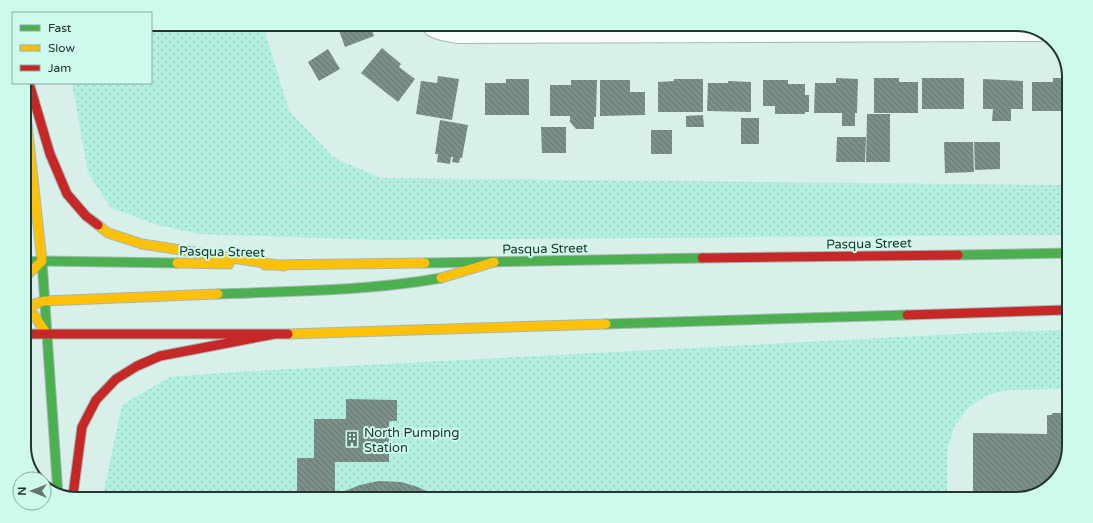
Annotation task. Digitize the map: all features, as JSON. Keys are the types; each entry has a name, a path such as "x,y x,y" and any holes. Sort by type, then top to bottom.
{"main road":[{"path":"31,90 50,154 67,194 86,216 108,233 142,244 284,266"},
{"path":"31,159 42,261 57,487"},
{"name":"Pasqua Street","path":"31,262 284,266 1062,253"},
{"path":"31,271 42,261"},
{"path":"31,303 93,298 317,290 407,284 444,277 494,262"},
{"path":"31,334 275,334 1062,310"},
{"path":"31,312 46,333"},
{"path":"73,492 82,426 96,400 116,379 137,366 160,356 275,334"}],"street":[{"path":"452,31 634,31"}],"path":[{"path":"258,31 290,183 1062,187"}],"green space":[{"path":"152,31 265,31 289,111 333,157 380,178 1062,185 1062,235 379,240 199,234 158,225 111,208 88,173 72,84 152,84"},
{"path":"1062,330 1062,389 1007,390 988,395 969,407 955,425 947,449 947,492 104,492 122,405 170,377 234,372 996,332"}],"building":[{"path":"339,31 372,31 374,36 345,47"},
{"path":"382,48 401,64 399,67 415,79 398,102 361,73"},
{"path":"328,49 340,69 319,81 308,62"},
{"path":"438,76 459,79 452,120 416,114 421,81 437,83"},
{"path":"836,78 858,79 855,126 842,126 842,113 814,113 815,83 836,83"},
{"path":"874,78 899,78 899,82 918,82 918,113 874,113"},
{"path":"922,78 964,78 964,109 922,109"},
{"path":"1053,78 1062,78 1062,111 1032,111 1032,82 1053,82"},
{"path":"506,79 529,79 529,115 485,115 485,83 506,83"},
{"path":"674,79 703,79 703,112 658,112 658,82 674,81"},
{"path":"983,79 1023,81 1023,109 1011,109 1011,121 992,121 993,109 983,109"},
{"path":"571,80 597,80 596,117 594,117 594,129 576,129 570,122 570,116 550,116 550,85 571,85"},
{"path":"600,80 630,80 630,92 645,92 645,115 600,116"},
{"path":"763,80 788,80 788,84 805,84 805,95 809,95 809,112 805,112 805,114 775,114 775,106 763,106"},
{"path":"728,81 751,82 751,112 707,111 708,83 728,83"},
{"path":"867,114 890,114 890,162 866,162"},
{"path":"703,115 704,127 686,127 686,116"},
{"path":"741,118 759,118 759,144 741,144"},
{"path":"440,120 468,125 462,158 460,158 459,163 452,162 453,157 451,157 450,164 437,162 438,154 435,154"},
{"path":"541,127 566,127 566,153 542,153"},
{"path":"651,130 672,130 672,154 651,154"},
{"path":"837,137 866,137 865,162 836,162"},
{"path":"944,142 973,142 974,172 945,173"},
{"path":"974,142 1000,142 1000,169 975,170"},
{"name":"North Pumping Station","path":"346,399 397,400 397,421 389,421 389,462 335,462 335,492 297,492 297,458 314,458 314,419 346,419"},
{"path":"1052,413 1062,413 1062,446 1058,464 1054,472 1046,481 1031,490 1025,491 973,492 973,433 1047,434 1047,415 1052,415"},
{"path":"379,481 401,482 418,487 428,492 344,492 360,485"}],"traffic: fast":[{"path":"958,255 1062,253"},
{"path":"425,263 702,258"},
{"path":"42,261 57,487"},
{"path":"31,262 177,263"},
{"path":"218,294 386,286 441,278"},
{"path":"606,324 907,315"}],"traffic: slow":[{"path":"31,160 42,261 31,271"},
{"path":"98,225 108,233 142,244 284,266"},
{"path":"441,278 494,262"},
{"path":"177,263 229,264"},
{"path":"265,265 425,263"},
{"path":"31,305 44,301 218,294"},
{"path":"31,310 46,333"},
{"path":"288,334 606,324"}],"traffic: jam":[{"path":"31,90 50,154 67,194 86,216 98,225"},
{"path":"702,258 958,255"},
{"path":"907,315 1062,310"},
{"path":"31,334 288,334"},
{"path":"73,492 82,427 96,400 116,379 137,366 160,356 275,334"}],"place":[{"name":"North Pumping Station","path":"352,439"}]}
